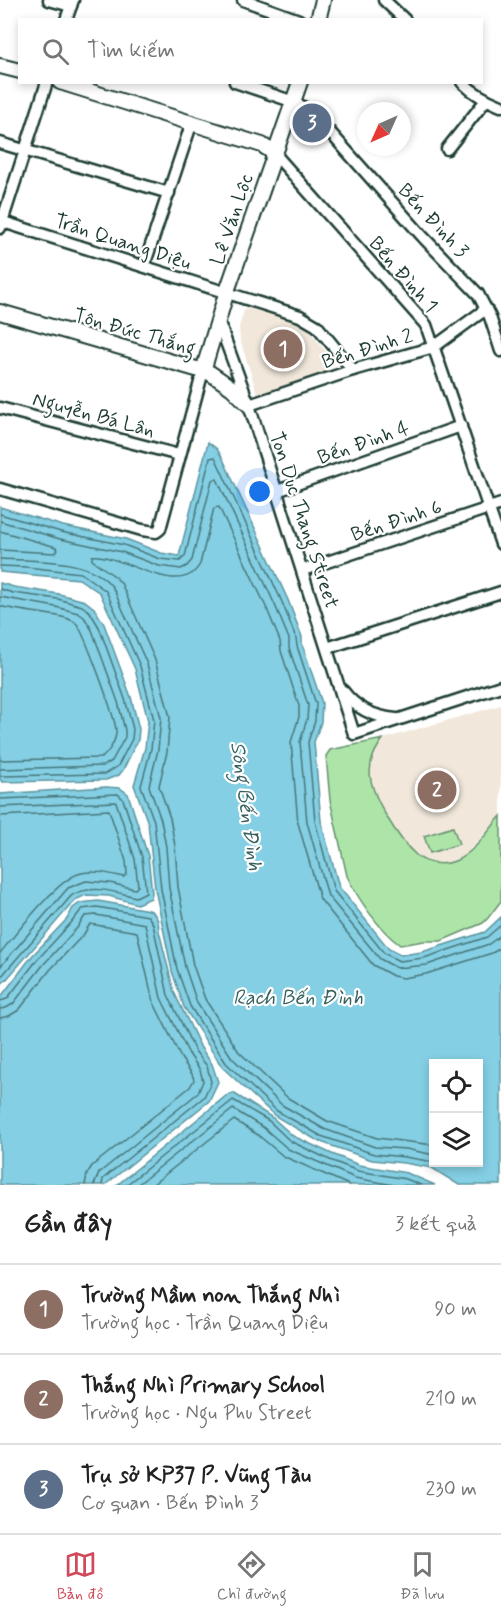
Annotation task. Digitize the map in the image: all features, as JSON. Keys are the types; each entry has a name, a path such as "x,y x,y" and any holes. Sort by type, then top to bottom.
{"street":[{"path":"49,0 72,3 67,18"},
{"path":"243,0 255,2 294,18"},
{"path":"318,18 323,0"},
{"path":"384,0 403,18"},
{"path":"0,66 18,70"},
{"path":"1,224 46,84"},
{"path":"67,84 262,145 274,153"},
{"name":"Bến Đình 3","path":"240,84 294,102 312,112 423,237 478,294 486,309 501,351"},
{"name":"Lê Văn Lộc","path":"203,370 226,294 299,84"},
{"path":"464,84 486,100 501,106"},
{"path":"447,149 486,100"},
{"path":"144,266 192,122"},
{"path":"0,143 169,193"},
{"name":"Bến Đình 1","path":"274,153 426,325 501,544"},
{"name":"Trần Quang Diệu","path":"1,224 144,266 300,316 312,322 353,370"},
{"name":"Bến Đình 2","path":"249,405 353,370 434,347 486,309"},
{"name":"Tôn Đức Thắng","path":"0,312 203,370 232,388 249,405"},
{"name":"Ton Duc Thang Street","path":"218,319 249,405 354,734 398,720"},
{"path":"0,489 156,532 160,528 203,370"},
{"name":"Nguyễn Bá Lân","path":"0,408 179,455"},
{"name":"Bến Đình 4","path":"277,491 461,426"},
{"name":"Bến Đình 6","path":"303,570 501,504"},
{"path":"327,648 501,592"},
{"path":"339,686 348,697 373,715 398,720 501,686"}],"shaded area":[{"path":"251,307 295,319 305,325 331,358 328,373 258,396 240,340 239,327 244,310"},
{"path":"501,705 501,816 466,854 455,861 446,864 426,861 417,856 401,838 376,797 369,774 370,761 383,739"}],"green space":[{"path":"383,739 371,763 371,782 394,828 420,858 435,863 455,861 474,847 501,816 501,901 483,923 441,941 400,945 370,914 347,876 330,800 326,756 330,750"},
{"path":"453,827 459,844 430,853 424,836"}],"water":[{"name":"Rạch Bến Đình","path":"208,442 217,449 223,459 288,600 322,703 321,722 314,742 321,821 339,887 389,949 401,955 422,952 485,932 501,917 501,1185 459,1185 432,1168 372,1160 318,1141 275,1116 222,1067 184,1007 172,971 155,889 148,823 134,785 145,748 148,721 135,669 100,593 79,579 0,572 0,507 63,526 126,539 161,553 179,556"},
{"path":"0,583 85,601 94,608 104,624 131,697 139,729 138,740 119,775 106,780 2,782 0,779"},
{"path":"120,788 128,794 148,856 151,898 137,904 109,896 86,895 75,900 0,985 0,794"},
{"path":"98,901 149,910 156,916 174,992 201,1048 212,1064 218,1082 209,1101 105,1185 0,1185 0,998 32,956 67,919 73,908 80,903"},
{"path":"233,1093 273,1118 293,1136 332,1154 359,1165 407,1173 435,1185 117,1185 226,1096"}],"place":[{"name":"Trụ sở KP37 P. Vũng Tàu","path":"312,123"},
{"name":"Trường Mầm non Thắng Nhì","path":"283,349"},
{"name":"Thắng Nhì Primary School","path":"437,790"}],"water label":[{"name":"Sông Bến Đình","path":"247,806"}]}
